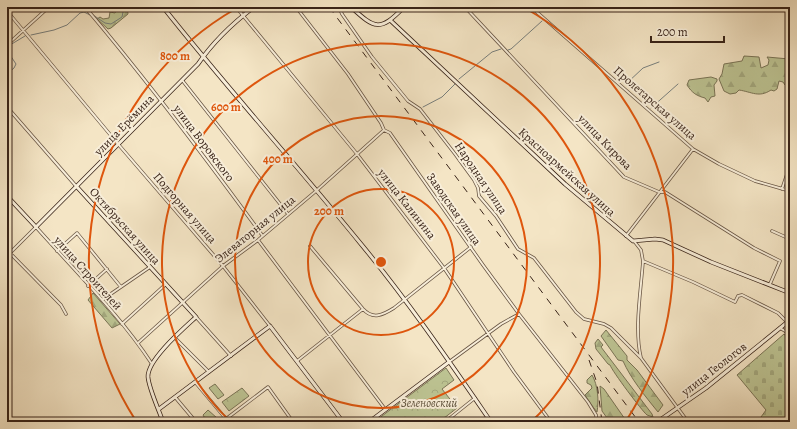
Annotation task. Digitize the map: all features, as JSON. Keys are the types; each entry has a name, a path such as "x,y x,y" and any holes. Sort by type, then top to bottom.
{"street":[{"path":"7,46 49,7"},
{"name":"улица Воровского","path":"85,7 161,101 262,235"},
{"path":"163,7 203,57 362,244 405,299 491,422"},
{"name":"улица Калинина","path":"236,7 357,154 444,268 514,372 551,422"},
{"name":"улица Ерёмина","path":"7,256 198,64 243,15 254,7"},
{"name":"Заводская улица","path":"296,7 348,74 382,123 384,130 390,133 519,314 588,402 596,415 597,422"},
{"name":"Народная улица","path":"339,7 342,14 372,57 408,101 420,109 456,154 474,180 480,196 496,216 518,249 534,258 576,312 584,319 604,324 610,328 641,358 688,422"},
{"path":"351,7 362,18 375,25 385,24 391,21 404,7"},
{"path":"398,7 401,10"},
{"name":"улица Кирова","path":"465,7 624,177 659,192 666,192 754,248 780,261 770,285"},
{"name":"Пролетарская улица","path":"531,7 693,149 719,164 754,181 790,191"},
{"name":"Подгорная улица","path":"7,11 118,144 223,266 343,422"},
{"name":"Красноармейская улица","path":"391,21 565,184 633,241"},
{"path":"182,80 288,214"},
{"name":"Октябрьская улица","path":"7,107 77,187 231,356"},
{"name":"Элеваторная улица","path":"138,343 223,266 258,240 262,235 316,191 384,130"},
{"path":"626,236 693,149"},
{"path":"782,189 790,166"},
{"name":"улица Строителей","path":"7,196 102,300 138,343 152,364"},
{"path":"772,231 790,239"},
{"path":"57,251 77,233 108,269 121,287"},
{"path":"633,241 655,239 662,240 711,262 790,293"},
{"path":"258,240 385,409"},
{"path":"633,241 641,250 643,261 638,330 638,348 641,358"},
{"path":"310,246 363,309 370,315 379,316 394,308 470,247"},
{"path":"7,250 61,305 66,314"},
{"path":"643,261 735,302 738,296 742,295 778,313 789,321"},
{"path":"102,300 150,267"},
{"path":"88,286 108,269"},
{"path":"122,324 166,284"},
{"path":"296,361 363,309"},
{"path":"369,422 501,324 519,314"},
{"path":"163,422 148,381 148,372 152,364 196,317"},
{"name":"улица Геологов","path":"657,422 706,388 789,321"},
{"path":"159,409 270,326"},
{"path":"780,328 790,334"},
{"path":"175,338 209,372"},
{"path":"195,382 230,422"},
{"path":"222,422 268,387 293,422"},
{"path":"175,397 196,422"},
{"path":"445,422 474,398"}],"green space":[{"path":"118,7 127,7 128,14 111,28 108,29 97,19 100,17 103,19 109,18 110,12 115,13"},
{"path":"744,56 759,57 761,68 768,65 769,60 767,57 789,59 790,85 785,85 783,82 779,81 777,89 763,94 755,94 739,90 736,93 730,94 724,91 719,79 722,74 724,64 742,61"},
{"path":"711,77 717,79 717,81 714,85 715,96 711,97 708,102 705,98 693,92 687,85 689,80"},
{"path":"93,293 120,324 112,328 88,300"},
{"path":"606,330 627,356 627,360 637,370 663,405 658,412 634,381 623,361 618,360 601,336"},
{"path":"784,334 790,341 790,422 766,422 761,417 766,410 737,375"},
{"path":"598,339 603,345 601,347 653,417 644,412 610,365 596,349 595,343"},
{"name":"Зеленовский","path":"446,368 454,380 442,389 457,408 439,422 374,422"},
{"path":"592,375 596,383 598,393 597,412 585,395 592,388 591,385 587,383 587,380"},
{"path":"215,384 224,395 218,399 209,388"},
{"path":"600,386 604,389 627,422 610,422 602,411"},
{"path":"242,388 249,396 229,411 222,402"},
{"path":"208,410 217,418 211,422 207,422 203,415"}],"waterway":[{"path":"93,15 105,23 111,24 122,17 124,7"},
{"path":"31,35 54,30 67,25 80,13 84,12 90,15"},
{"path":"508,50 542,21"},
{"path":"7,74 16,64 8,52 10,45 25,36"},
{"path":"459,79 492,52 501,49"},
{"path":"627,83 643,68 659,62"},
{"path":"423,107 442,97 455,84"},
{"path":"651,108 678,84"}],"railway":[{"path":"329,7 639,422"},
{"path":"589,360 597,383 602,422"}]}
